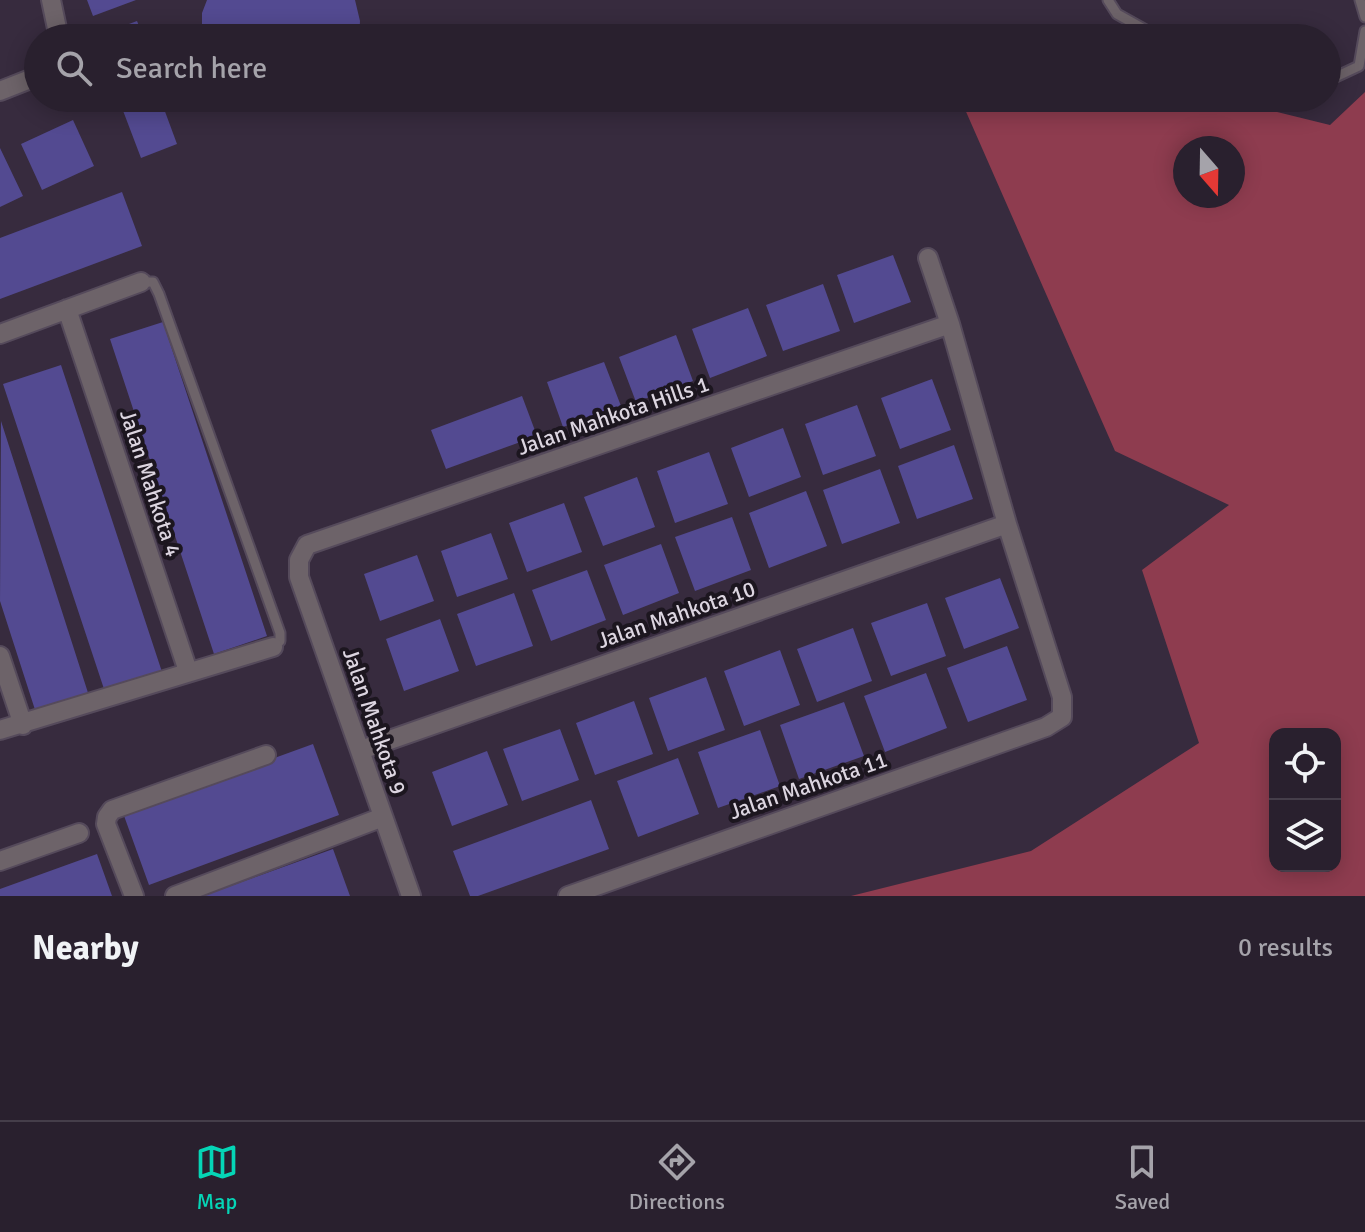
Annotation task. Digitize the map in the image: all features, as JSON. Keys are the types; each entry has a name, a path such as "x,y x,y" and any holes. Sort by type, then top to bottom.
{"street":[{"path":"51,0 56,24"},
{"path":"0,91 24,82"},
{"path":"928,258 1007,524"},
{"path":"0,334 141,282"},
{"name":"Jalan Mahkota 4","path":"67,309 188,671"},
{"name":"Jalan Mahkota Hills 1","path":"299,560 307,545 950,324"},
{"name":"Jalan Mahkota 11","path":"568,896 1046,727 1062,717 1062,697 1007,524"},
{"name":"Jalan Mahkota 10","path":"361,750 1007,524"},
{"name":"Jalan Mahkota 9","path":"299,560 299,577 411,896"},
{"path":"0,730 273,647"},
{"path":"0,656 23,725"},
{"path":"134,896 106,824 112,810 266,755"},
{"path":"175,896 383,817"},
{"path":"0,861 79,833"}],"lane":[{"path":"1108,0 1117,14 1135,24"},
{"path":"1360,0 1365,17"},
{"path":"1341,74 1359,66 1365,31"},
{"path":"141,282 153,282 159,294 280,633 280,641 273,647"}],"shaded area":[{"path":"1365,92 1365,896 851,896 1031,851 1199,743 1142,570 1229,505 1115,451 966,112 1277,112 1330,125"}],"building":[{"path":"87,0 136,0 93,16"},
{"path":"207,0 355,0 360,24 202,24"},
{"path":"124,112 165,112 177,144 141,158"},
{"path":"73,120 94,166 42,190 21,144"},
{"path":"0,148 23,196 0,207"},
{"path":"122,192 142,246 0,299 0,238"},
{"path":"893,255 911,302 854,323 837,275"},
{"path":"823,284 840,331 783,351 766,305"},
{"path":"748,308 767,356 710,378 692,329"},
{"path":"163,322 267,636 214,654 110,339"},
{"path":"676,335 693,381 636,402 619,357"},
{"path":"604,362 621,406 563,427 547,382"},
{"path":"61,365 163,675 106,695 3,384"},
{"path":"932,379 951,430 900,449 881,398"},
{"path":"522,396 537,436 446,469 431,430"},
{"path":"857,405 876,456 823,475 805,424"},
{"path":"1,421 90,699 37,716 0,601"},
{"path":"783,428 801,477 749,497 731,448"},
{"path":"954,445 973,499 917,519 898,466"},
{"path":"709,452 728,504 675,523 657,471"},
{"path":"880,469 900,523 842,544 823,490"},
{"path":"637,477 655,527 603,546 584,497"},
{"path":"806,491 827,546 769,568 749,513"},
{"path":"564,503 582,552 527,572 509,523"},
{"path":"732,517 751,570 695,591 675,537"},
{"path":"491,533 508,579 457,597 441,551"},
{"path":"661,544 679,593 623,615 604,565"},
{"path":"417,555 434,601 380,621 364,574"},
{"path":"587,570 606,620 551,641 532,590"},
{"path":"1000,578 1019,628 964,649 945,598"},
{"path":"514,593 533,646 476,666 457,614"},
{"path":"927,603 946,656 891,676 871,623"},
{"path":"440,619 459,671 404,691 386,639"},
{"path":"853,628 872,681 817,702 797,649"},
{"path":"1007,646 1027,700 968,722 947,668"},
{"path":"780,650 800,705 744,726 724,671"},
{"path":"926,673 947,728 885,752 864,696"},
{"path":"706,677 725,730 668,751 649,698"},
{"path":"634,701 653,754 595,775 576,723"},
{"path":"844,702 864,756 799,779 780,725"},
{"path":"560,729 579,780 522,801 503,749"},
{"path":"760,730 780,786 718,808 698,752"},
{"path":"313,744 339,815 149,885 123,813"},
{"path":"487,751 508,805 452,826 432,772"},
{"path":"678,758 699,814 638,837 617,781"},
{"path":"591,800 609,849 478,896 470,896 453,851"},
{"path":"333,849 350,896 203,896"},
{"path":"97,854 112,896 0,896 0,889"}]}
